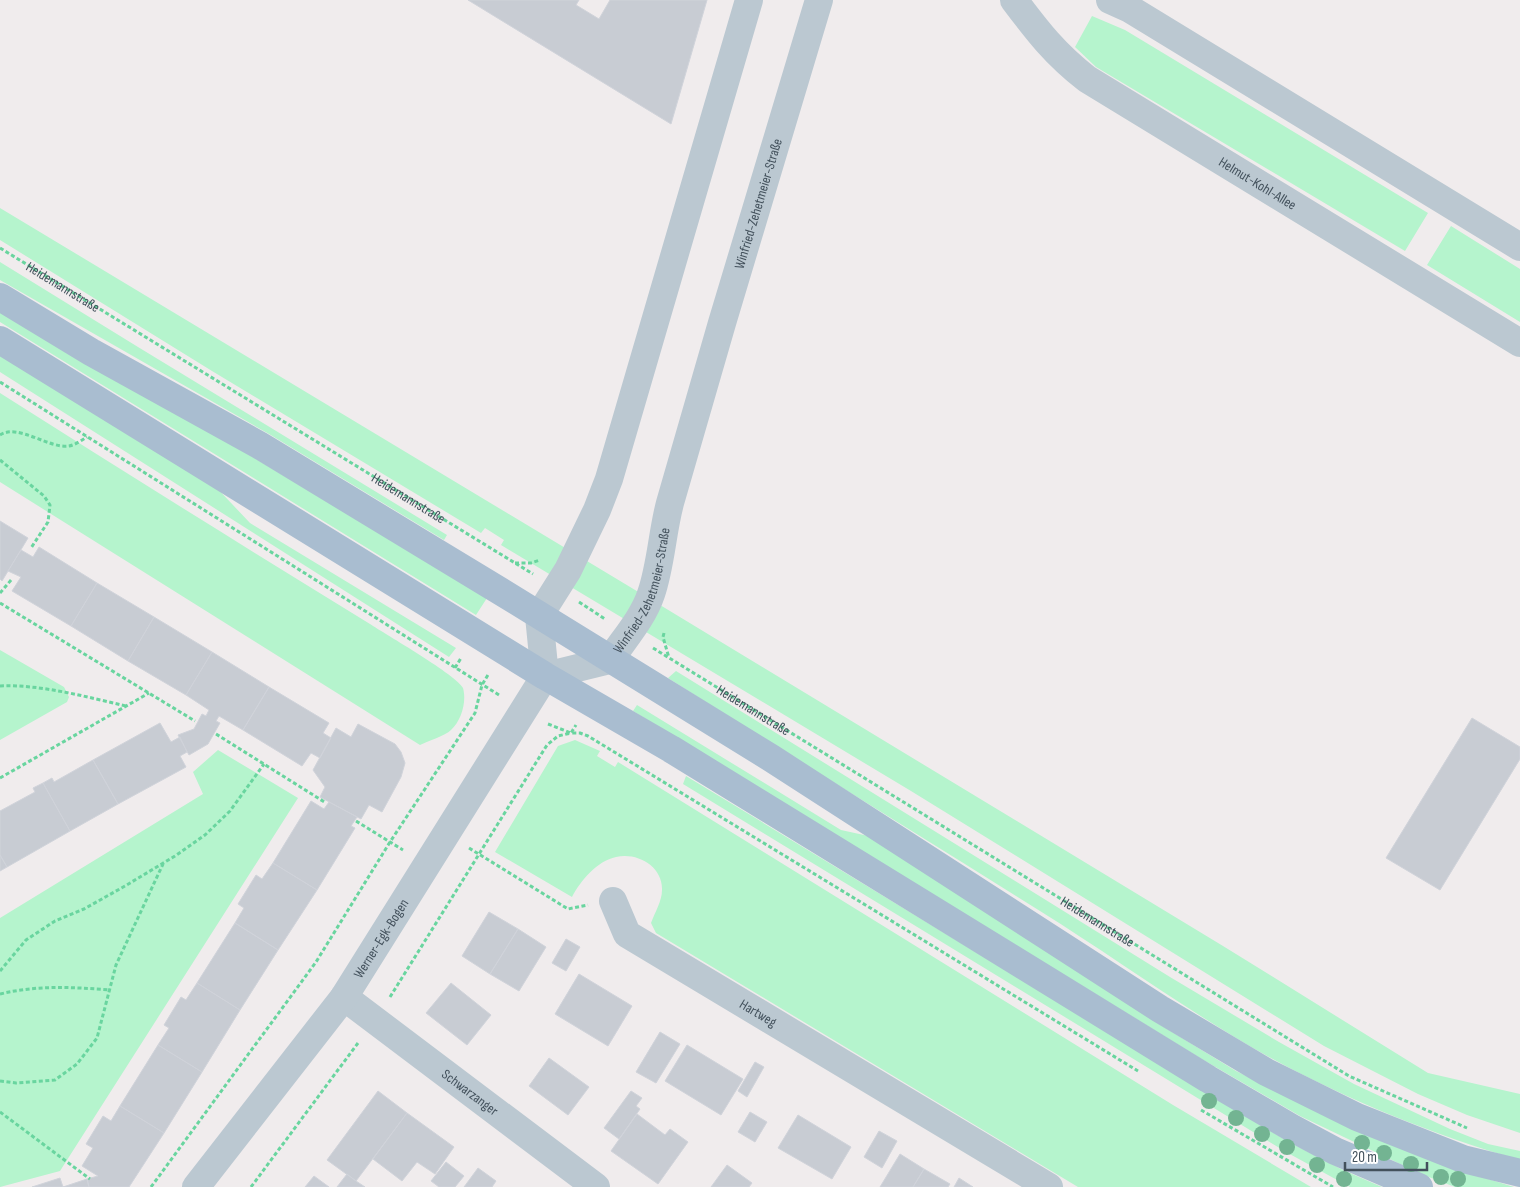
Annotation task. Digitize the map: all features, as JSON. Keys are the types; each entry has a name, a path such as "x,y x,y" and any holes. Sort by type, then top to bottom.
{"main road":[{"path":"0,297 91,352 259,445 540,616 771,758 1160,1009 1266,1072 1357,1117 1463,1159 1520,1174"},
{"path":"0,340 545,676 671,749 1191,1068 1284,1123 1335,1150 1419,1187"}],"street":[{"path":"545,676 540,616 584,540 609,479 749,0"},
{"name":"Winfried-Zehetmeier-Straße","path":"545,676 610,660 647,605 652,593 664,524 819,0"},
{"name":"Helmut-Kohl-Allee","path":"1014,0 1048,45 1066,63 1087,79 1520,343"},
{"path":"1110,0 1130,9 1520,247"},
{"name":"Werner-Egk-Bogen","path":"196,1187 344,997 545,676"},
{"name":"Hartweg","path":"613,901 627,934 1049,1187"},
{"name":"Schwarzanger","path":"344,997 596,1187"}],"path":[{"name":"Heidemannstraße","path":"0,248 1349,1076 1471,1130"},
{"path":"0,382 482,685 546,723 571,733"},
{"path":"0,435 14,432 61,446 70,446 87,437"},
{"path":"0,460 44,496 50,505 48,522 31,548"},
{"path":"0,593 12,579"},
{"path":"0,603 195,721"},
{"path":"150,1187 316,962 390,842 475,713 482,685"},
{"path":"0,686 76,695 127,706"},
{"path":"0,778 150,693"},
{"path":"251,1187 375,1020 547,745 558,736 571,733 580,733 588,736 1146,1076"},
{"path":"216,734 326,803"},
{"path":"0,971 26,940 163,863 204,835 230,811 264,764"},
{"path":"356,821 427,864"},
{"path":"478,854 568,909 613,901"},
{"path":"0,1081 16,1083 55,1080 77,1064 97,1038 116,965 163,863"},
{"path":"0,994 14,990 60,986 110,990"},
{"path":"1197,1108 1333,1187"},
{"path":"0,1112 90,1179"}],"green space":[{"path":"1092,16 1125,30 1428,213 1405,251 1096,67 1075,47"},
{"path":"0,208 1223,946 1428,1073 1520,1094 1520,1133 1467,1115 1418,1094 1324,1046 911,791 501,545 504,540 485,528 481,533 212,371 0,240"},
{"path":"1451,226 1520,269 1520,322 1427,265"},
{"path":"0,262 447,535 444,540 269,434 0,280"},
{"path":"0,312 243,451 487,598 476,615 0,322"},
{"path":"0,351 215,486 250,523 456,648 449,657 0,372"},
{"path":"0,393 405,645 448,674 463,688 464,699 458,722 445,734 420,745 0,482"},
{"path":"0,650 64,687 69,697 67,702 0,740"},
{"path":"676,671 1170,977 1279,1042 1354,1084 1450,1129 1488,1144 1520,1151 1520,1160 1423,1128 1329,1088 1269,1057 1182,1004 1040,911 668,678"},
{"path":"637,705 841,830 873,837 1159,1024 1236,1071 1343,1124 1443,1165 1514,1187 1455,1187 1421,1174 1300,1116 1200,1058 633,711"},
{"path":"575,740 600,751 597,756 615,767 618,762 1173,1105 1311,1187 1078,1187 656,933 651,923 661,898 662,890 658,874 648,863 640,859 624,856 609,859 590,872 572,897 495,852 558,746"},
{"path":"218,750 298,798 60,1171 0,1187 0,918 203,794 193,772"},
{"path":"686,776 1287,1141 1343,1170 1382,1187 1350,1187 1286,1152 683,784"}],"building":[{"path":"468,0 579,0 576,5 599,19 610,0 707,0 671,124"},
{"path":"0,521 28,538 2,581 0,579"},
{"path":"39,547 97,583 71,626 12,591 21,577 8,571 21,550 33,557"},
{"path":"97,583 154,617 128,661 71,626"},
{"path":"154,617 212,652 186,695 128,661"},
{"path":"212,652 269,687 243,730 219,716 216,721 220,723 208,744 189,755 178,735 194,729 202,714 206,716 209,710 186,695"},
{"path":"269,687 329,723 323,733 331,738 320,758 311,753 302,766 243,730"},
{"path":"1472,718 1520,747 1520,759 1440,890 1386,858"},
{"path":"160,723 171,742 180,737 187,752 180,756 186,767 118,804 93,760"},
{"path":"358,724 395,744 401,752 405,763 401,777 382,812 369,805 361,819 320,797 325,787 313,770 336,728 351,737"},
{"path":"93,760 118,804 70,831 43,783 52,778 54,782"},
{"path":"43,783 70,831 7,867 0,855 0,811 35,792 33,788"},
{"path":"311,801 324,809 329,802 357,817 351,826 355,828 317,890 273,863"},
{"path":"0,855 7,867 0,871"},
{"path":"273,863 317,890 278,950 235,923 244,908 238,904 256,875 262,879"},
{"path":"489,912 518,929 490,974 462,956"},
{"path":"235,923 278,950 240,1010 197,983"},
{"path":"518,929 546,947 519,991 490,974"},
{"path":"566,939 580,947 566,971 552,963"},
{"path":"579,974 632,1006 608,1046 555,1014"},
{"path":"197,983 240,1010 202,1072 158,1045 169,1028 164,1025 181,997 186,1000"},
{"path":"451,983 491,1015 467,1045 426,1013"},
{"path":"660,1032 680,1044 656,1083 636,1072"},
{"path":"158,1045 202,1072 164,1133 120,1106"},
{"path":"687,1045 743,1079 721,1115 665,1081"},
{"path":"549,1058 589,1087 568,1115 529,1086"},
{"path":"755,1062 764,1067 747,1097 738,1091"},
{"path":"378,1091 407,1113 356,1181 327,1160"},
{"path":"631,1091 642,1098 636,1106 640,1109 619,1139 604,1128"},
{"path":"120,1106 164,1133 129,1187 89,1187 87,1179 98,1176 82,1166 93,1148 86,1144 103,1116 111,1121"},
{"path":"750,1112 767,1122 755,1142 738,1132"},
{"path":"407,1113 454,1147 435,1174 417,1162 402,1181 373,1159"},
{"path":"637,1114 665,1135 670,1129 688,1142 658,1184 611,1151"},
{"path":"798,1115 851,1147 832,1179 778,1148"},
{"path":"879,1131 897,1141 882,1168 864,1157"},
{"path":"900,1154 924,1169 913,1187 880,1187"},
{"path":"446,1162 464,1176 455,1187 439,1187 431,1181"},
{"path":"727,1165 752,1183 749,1187 711,1187"},
{"path":"478,1168 496,1181 492,1187 464,1187"},
{"path":"924,1169 950,1184 948,1187 913,1187"},
{"path":"347,1174 356,1181 365,1187 337,1187"},
{"path":"314,1176 329,1187 305,1187"},
{"path":"60,1178 63,1187 32,1187"},
{"path":"959,1178 973,1187 954,1187"},
{"path":"87,1179 89,1187 63,1187"}]}
